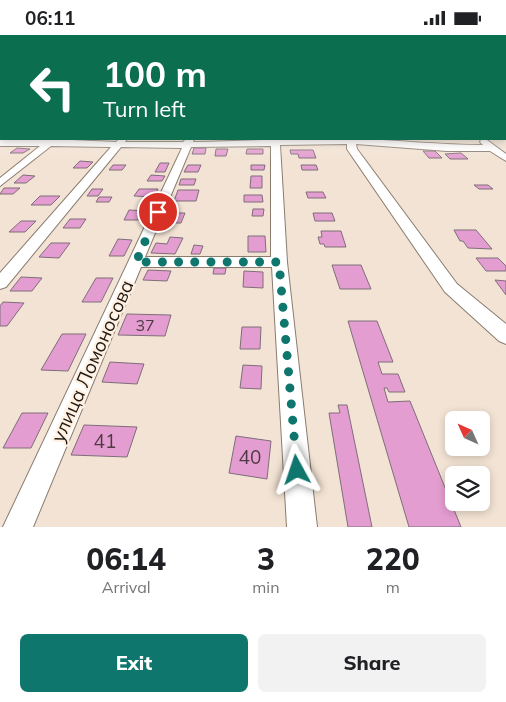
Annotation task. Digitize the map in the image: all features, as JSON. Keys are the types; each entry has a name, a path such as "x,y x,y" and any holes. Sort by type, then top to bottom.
{"street":[{"path":"0,143 52,141 351,140 447,148 492,148"},
{"path":"351,140 352,149 451,288 464,302 498,327 506,336"},
{"path":"481,140 506,158"},
{"path":"0,183 52,141"},
{"path":"0,283 120,141"},
{"path":"275,141 279,262 302,527"},
{"name":"улица Ломоносова","path":"18,527 188,142"},
{"path":"136,262 279,262"}],"building":[{"path":"17,148 30,149 23,153 10,153"},
{"path":"194,148 206,148 205,154 192,154"},
{"path":"216,149 228,149 226,156 215,156"},
{"path":"247,149 263,149 263,154 246,154"},
{"path":"290,150 313,150 316,158 299,158 298,154 291,154"},
{"path":"423,151 435,151 442,158 429,158"},
{"path":"461,153 468,159 450,159 445,154"},
{"path":"80,161 93,162 87,168 73,168"},
{"path":"160,163 169,163 165,172 155,172"},
{"path":"113,165 126,165 122,170 109,170"},
{"path":"188,165 201,165 198,172 184,172"},
{"path":"251,165 265,165 264,170 251,170"},
{"path":"301,165 316,165 318,170 302,170"},
{"path":"23,175 35,176 26,183 14,183"},
{"path":"151,175 165,176 162,181 147,181"},
{"path":"251,176 262,176 262,188 250,188"},
{"path":"181,179 196,179 194,185 179,185"},
{"path":"474,185 488,185 493,189 479,189"},
{"path":"4,188 20,188 13,194 0,194"},
{"path":"92,189 103,189 98,196 87,196"},
{"path":"139,189 158,189 154,197 134,196"},
{"path":"178,190 199,190 196,201 174,201"},
{"path":"306,192 323,192 326,198 308,198"},
{"path":"244,195 262,195 263,202 244,202"},
{"path":"40,196 60,196 51,205 31,205"},
{"path":"99,197 112,197 109,202 96,202"},
{"path":"253,209 264,209 263,216 252,216"},
{"path":"129,210 146,211 142,220 124,220"},
{"path":"168,213 185,213 181,223 164,223"},
{"path":"313,213 332,213 335,221 315,221"},
{"path":"70,219 86,219 80,228 63,228"},
{"path":"21,221 36,221 25,232 9,232"},
{"path":"454,230 476,230 492,249 468,248 463,241 460,241"},
{"path":"321,231 341,231 346,247 325,247 324,244 320,244 318,237 322,237"},
{"path":"248,236 265,236 266,252 248,252"},
{"path":"170,237 183,238 175,254 151,253 156,243 167,244"},
{"path":"118,239 132,240 124,256 109,256"},
{"path":"51,243 70,243 59,258 39,257"},
{"path":"194,245 203,246 200,254 191,254"},
{"path":"476,258 498,258 506,266 506,271 486,271"},
{"path":"332,265 361,265 371,289 340,289"},
{"path":"214,268 226,268 225,274 213,274"},
{"path":"148,270 171,271 167,281 143,280"},
{"path":"244,271 263,272 263,288 243,287"},
{"path":"21,277 42,278 32,291 10,291"},
{"path":"96,278 113,278 101,302 82,302"},
{"path":"495,280 506,281 506,295"},
{"path":"3,302 24,303 7,326 0,326 0,306"},
{"path":"127,314 171,315 165,336 118,335"},
{"path":"348,321 377,321 393,362 378,362 382,374 398,374 405,392 389,392 387,388 384,388 388,402 410,401 445,487 445,511 455,511 461,527 409,527"},
{"path":"242,327 261,327 260,349 240,349"},
{"path":"62,334 86,334 68,371 41,370"},
{"path":"110,362 144,364 137,384 102,382"},
{"path":"243,365 262,366 261,389 240,388"},
{"path":"338,405 347,405 372,527 348,527 329,413 340,413"},
{"path":"22,413 48,413 31,448 3,448"},
{"path":"84,425 137,427 127,457 71,455"},
{"path":"236,436 271,441 267,479 229,473"}],"route":[{"path":"158,212 136,262 279,262 297,470"}]}
